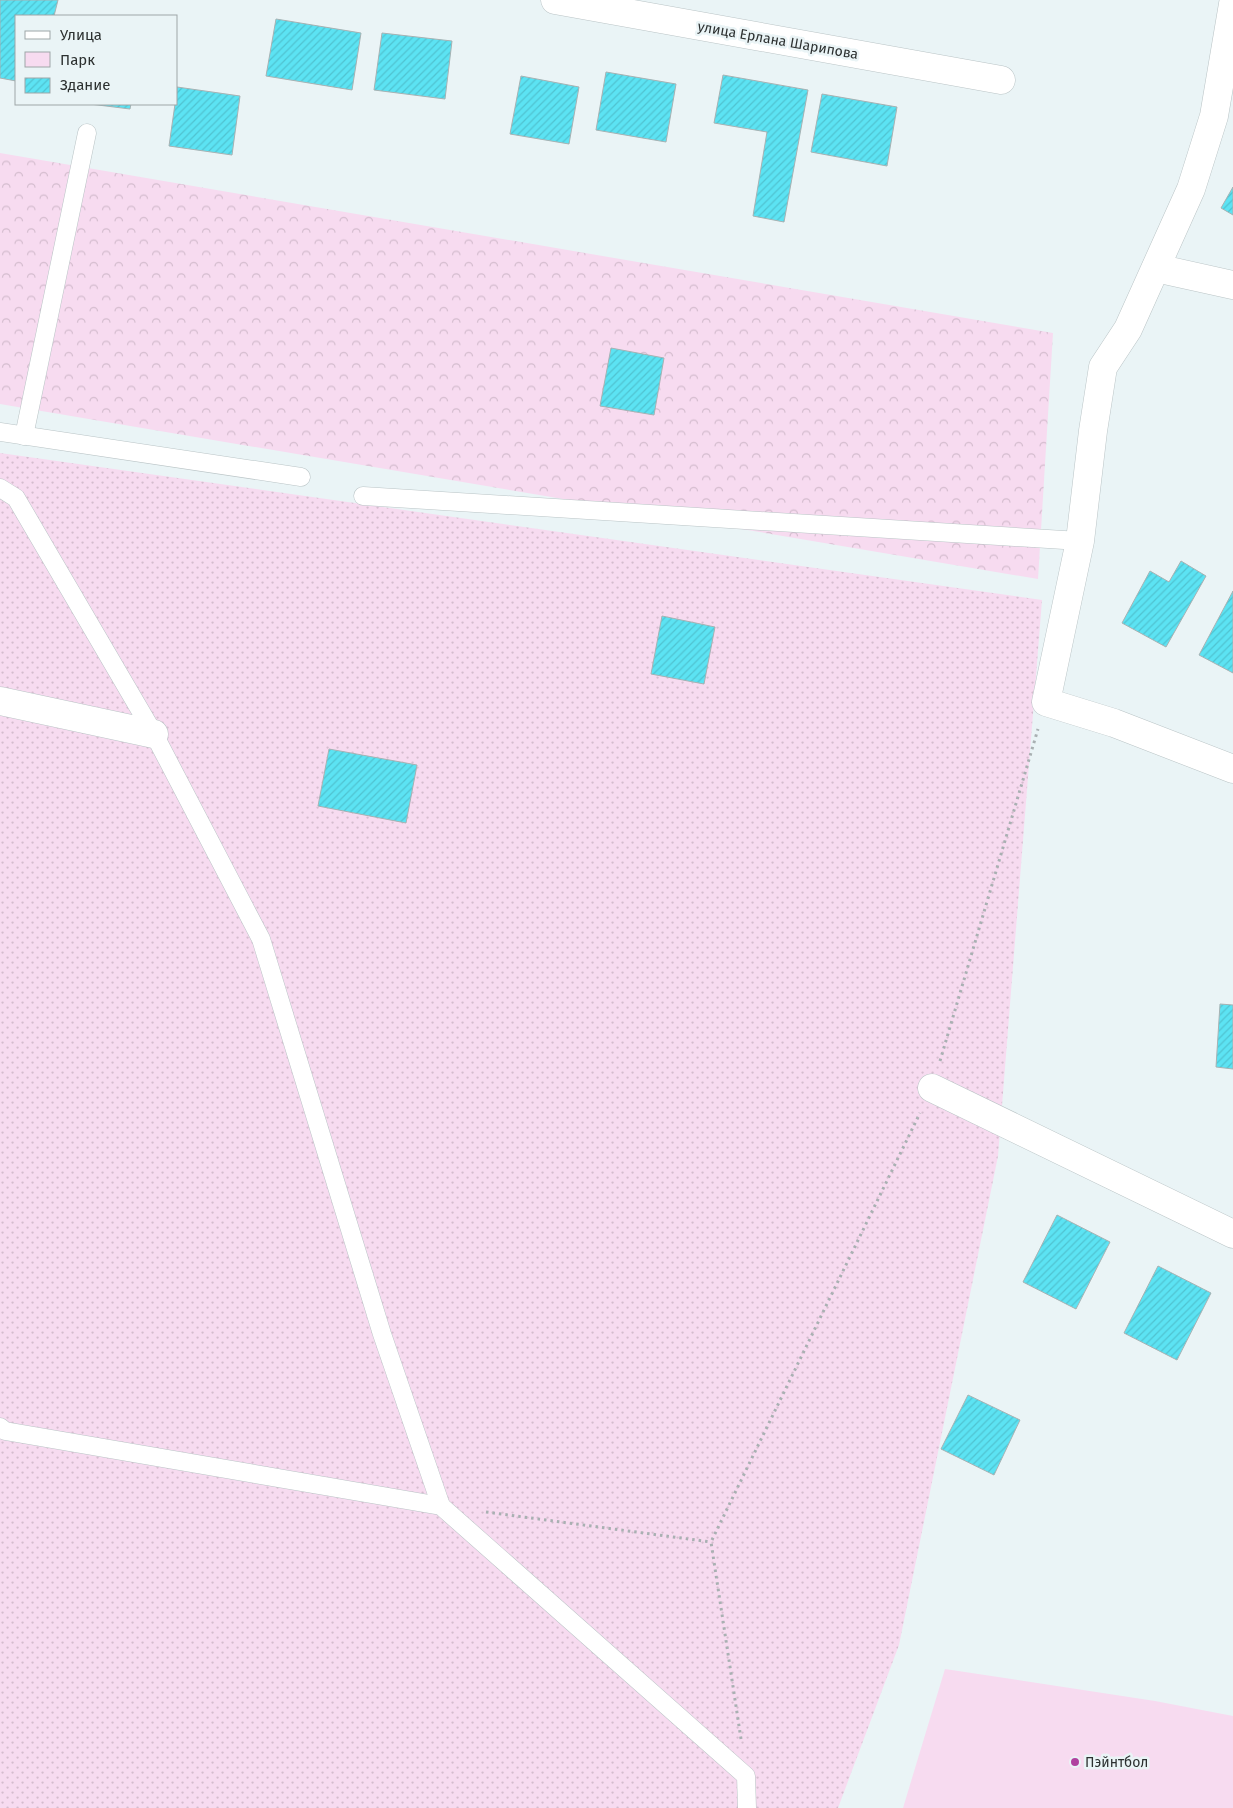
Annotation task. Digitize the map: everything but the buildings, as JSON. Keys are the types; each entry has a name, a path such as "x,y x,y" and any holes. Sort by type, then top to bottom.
{"street":[{"name":"улица Ерлана Шарипова","path":"555,0 1001,80"},
{"path":"1233,4 1214,116 1191,189 1128,330 1103,367 1093,430 1080,541 1046,702 1114,723 1233,769"},
{"path":"1156,268 1233,286"},
{"path":"0,701 154,734"},
{"path":"932,1088 1233,1234"}],"lane":[{"path":"24,436 87,133"},
{"path":"0,432 301,477"},
{"path":"0,488 16,498 154,734 260,939 382,1334 441,1506 746,1776 747,1808"},
{"path":"363,496 1080,541"},
{"path":"0,1428 6,1431 441,1506"}],"path":[{"path":"746,1776 711,1542 932,1088 1046,702"},
{"path":"441,1506 711,1542"}],"green space":[{"path":"0,153 1053,333 1038,579 0,404"},
{"path":"0,453 1042,600 998,1156 899,1645 838,1808 0,1808"},
{"name":"Пэйнтбол","path":"945,1669 1155,1701 1233,1716 1233,1808 903,1808"}],"place":[{"name":"Пэйнтбол","path":"1075,1762"}]}
